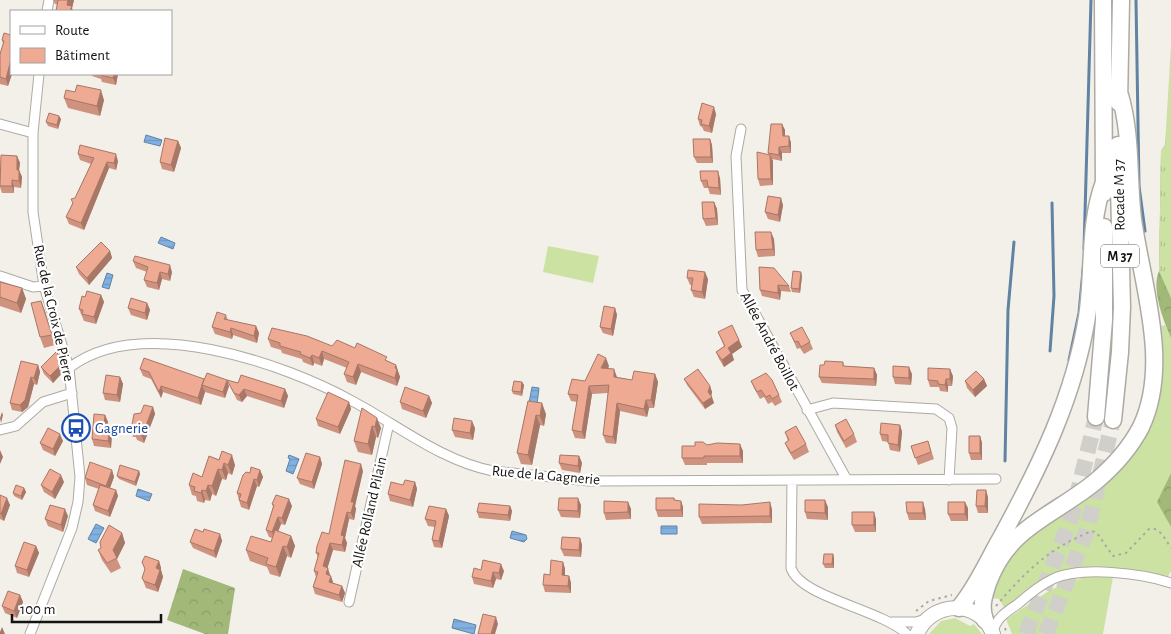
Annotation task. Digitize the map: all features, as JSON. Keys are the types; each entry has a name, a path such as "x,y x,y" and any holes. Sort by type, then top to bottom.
{"highway":[{"name":"Rocade M 37","path":"1096,417 1104,328 1103,0"},
{"name":"Rocade M 37","path":"1113,420 1120,352 1122,307 1118,186 1121,0"},
{"path":"991,624 982,608 984,597 993,570 1005,549 1022,532 1093,483 1112,466 1133,440 1149,408 1155,377 1152,328 1133,218 1125,112 1119,92"},
{"path":"959,608 974,586 1035,476 1066,400 1087,316 1097,202 1104,182"}],"main road":[{"path":"918,634 929,617 943,609 959,608 974,612 991,624"}],"street":[{"name":"Rue de la Croix de Pierre","path":"30,634 68,537 78,502 80,477 69,368 44,286 33,212 33,133 39,75"},
{"path":"0,124 33,133"},
{"name":"Allée André Boillot","path":"741,129 736,156 740,281 746,299 847,480"},
{"path":"0,276 33,287 44,286"},
{"name":"Rue de la Gagnerie","path":"69,368 95,352 149,343 218,351 274,367 333,391 434,448 479,468 493,471 589,481 996,480"},
{"path":"0,430 16,426 43,402 72,393"},
{"path":"808,410 833,403 936,409 949,418 952,428 949,480"},
{"name":"Allée Rolland Pilain","path":"349,602 389,423"},
{"path":"792,481 791,568 793,573 809,588 892,622 907,634"},
{"path":"991,624 1053,580 1076,572 1116,573 1171,583"},
{"path":"892,622 916,622 929,617"}],"path":[{"path":"991,624 1030,567 1063,545 1092,531 1097,533 1113,556 1126,552 1149,529 1156,529 1162,534 1171,548"}],"green space":[{"path":"1171,45 1171,298 1159,271 1161,151 1165,145"},
{"path":"1171,93 1171,338 1162,314 1156,287 1159,271 1161,151 1165,145"},
{"path":"548,246 599,256 593,283 543,272"},
{"path":"1165,325 1171,338 1171,473 1158,502 1171,527 1171,571 1167,578 1115,568 1087,567 1074,569 1049,580 1005,609 999,599 990,598 1000,571 1023,540 1094,493 1131,458 1143,437 1159,327"},
{"path":"1171,473 1171,527 1157,502"},
{"path":"183,569 235,588 228,634 205,634 167,620"},
{"path":"1084,577 1113,577 1103,634 1012,634 1006,619 1052,589"},
{"path":"955,618 970,626 974,624 982,634 929,634 941,621"}],"water":[{"path":"146,135 162,140 160,146 144,142"},
{"path":"161,237 175,243 173,249 158,243"},
{"path":"107,273 113,275 109,289 102,287"},
{"path":"532,387 539,388 537,404 529,403"},
{"path":"289,455 299,459 293,474 286,471 290,459 288,458"},
{"path":"138,489 152,494 149,501 136,496"},
{"path":"96,524 104,528 96,543 88,539"},
{"path":"661,526 677,526 677,534 661,534"},
{"path":"512,531 526,535 527,539 524,542 510,538"},
{"path":"454,619 476,625 474,634 452,628"}],"building":[{"path":"58,0 68,0 67,5 72,6 70,10 56,10"},
{"path":"4,33 10,35 10,63 6,79 0,77 0,54 4,41 2,40"},
{"path":"100,75 114,75 113,78"},
{"path":"77,85 101,90 97,106 64,98 66,90 75,92"},
{"path":"702,103 714,107 709,126 701,124 702,120 698,119"},
{"path":"49,113 59,116 57,125 46,122"},
{"path":"771,124 782,124 783,136 789,136 789,146 779,147 779,155 768,153"},
{"path":"165,138 178,141 171,165 160,162"},
{"path":"693,139 710,139 711,157 694,157"},
{"path":"80,145 116,154 114,163 107,162 81,223 66,217 73,203 71,199 75,198 94,158 78,154"},
{"path":"757,152 770,155 771,179 758,179"},
{"path":"1,155 17,156 19,181 12,180 12,186 0,186"},
{"path":"700,171 718,171 719,188 708,187 707,180 701,181"},
{"path":"768,196 781,198 778,215 765,212"},
{"path":"702,202 714,202 716,218 703,219"},
{"path":"755,232 771,232 773,249 756,250"},
{"path":"101,242 110,251 87,278 76,267"},
{"path":"135,256 170,265 168,274 160,272 157,283 144,280 148,267 133,261"},
{"path":"759,267 774,268 789,286 778,285 778,293 760,290"},
{"path":"688,270 705,272 702,292 691,290 693,278 687,278"},
{"path":"793,271 801,272 799,289 791,288"},
{"path":"0,282 22,288 17,303 0,297"},
{"path":"87,291 101,295 94,317 82,314 83,310 79,309 82,296 85,297"},
{"path":"131,298 147,303 145,313 128,308"},
{"path":"41,301 52,335 40,337 31,303"},
{"path":"604,306 615,308 611,329 600,327"},
{"path":"217,312 226,315 224,319 256,326 254,336 231,328 230,332 212,327"},
{"path":"732,325 739,340 728,348 731,353 722,360 716,352 725,346 718,332"},
{"path":"802,327 810,342 801,347 798,341 795,342 790,333"},
{"path":"272,328 307,336 332,346 337,340 355,348 357,343 387,357 385,360 396,365 395,378 358,364 353,377 344,374 349,362 322,351 319,358 312,355 310,358 300,354 301,352 280,346 280,343 268,339"},
{"path":"57,351 61,365 50,376 41,367"},
{"path":"598,354 606,358 601,368 614,369 614,377 632,380 634,371 655,374 651,400 646,400 644,409 617,403 613,437 603,435 609,385 589,386 582,432 572,430 578,395 568,394 572,379 585,381"},
{"path":"144,358 204,379 198,398 161,386 159,392 149,372 140,369"},
{"path":"21,361 38,365 34,378 31,377 25,400 20,405 10,403"},
{"path":"825,361 843,362 843,366 874,368 874,379 819,377 820,365 824,365"},
{"path":"893,366 909,367 909,378 893,377"},
{"path":"928,368 950,369 950,379 946,379 945,385 938,384 938,381 928,380"},
{"path":"698,369 710,386 708,392 712,397 703,403 684,379"},
{"path":"976,371 984,379 973,390 965,381"},
{"path":"207,373 227,380 223,392 202,385"},
{"path":"766,373 772,380 779,395 772,399 770,395 766,397 761,390 757,392 751,381"},
{"path":"106,375 120,377 117,395 103,393"},
{"path":"241,375 285,389 281,401 244,389 239,395 234,393 227,380 238,383"},
{"path":"514,381 522,382 521,392 512,391"},
{"path":"405,387 429,396 423,411 400,402"},
{"path":"328,392 349,402 338,427 316,419"},
{"path":"528,401 542,403 540,416 536,415 528,455 517,453"},
{"path":"144,405 153,407 142,436 131,430 134,414 141,413"},
{"path":"362,408 377,418 375,427 372,426 368,444 354,441"},
{"path":"94,414 105,415 104,426 110,426 108,441 92,439"},
{"path":"454,418 472,421 470,433 452,430"},
{"path":"846,419 854,434 844,441 835,425"},
{"path":"881,423 900,425 898,445 888,443 888,435 880,434"},
{"path":"796,426 806,444 791,453 785,443 789,440 785,432"},
{"path":"48,428 60,434 53,449 40,443"},
{"path":"969,436 980,436 980,453 969,453"},
{"path":"928,441 931,452 915,458 911,446"},
{"path":"695,442 703,442 707,445 717,443 740,444 740,456 682,458 682,446 695,446"},
{"path":"222,451 232,455 228,465 224,463 222,470 218,469 212,486 208,485 206,491 202,490 201,493 194,491 195,487 189,485 193,473 202,477 209,456 219,460"},
{"path":"306,453 320,457 312,482 297,478"},
{"path":"560,455 579,456 578,466 559,463"},
{"path":"345,460 361,464 351,502 354,502 351,513 347,512 341,535 344,536 342,545 330,543 323,566 328,568 326,574 331,576 329,582 342,586 339,595 313,587 318,572 314,571 319,553 316,553 317,546 322,532 329,534"},
{"path":"90,462 112,470 106,486 85,478"},
{"path":"120,465 139,471 135,482 117,476"},
{"path":"251,467 260,470 257,480 254,479 247,503 239,500 241,494 237,493 243,475 246,472 250,473"},
{"path":"50,469 61,475 52,492 41,485"},
{"path":"405,480 415,482 410,500 388,494 391,482 403,485"},
{"path":"16,485 24,488 21,496 13,493"},
{"path":"100,485 116,490 108,511 93,505"},
{"path":"977,490 986,490 985,506 976,506"},
{"path":"0,495 7,498 1,514 0,513"},
{"path":"276,495 289,499 282,518 278,517 272,532 266,530"},
{"path":"559,498 578,498 578,511 558,510"},
{"path":"656,498 674,498 674,500 681,501 681,510 656,510"},
{"path":"805,500 825,500 825,513 805,512"},
{"path":"604,501 628,502 628,512 604,513"},
{"path":"770,502 770,516 699,517 699,504 742,505"},
{"path":"906,502 923,502 923,513 907,513"},
{"path":"948,502 965,502 965,514 948,514"},
{"path":"479,503 510,506 508,515 477,512"},
{"path":"50,505 65,509 61,525 45,519"},
{"path":"429,506 446,509 439,541 432,540 436,521 425,519"},
{"path":"852,512 874,512 874,525 852,525"},
{"path":"109,525 122,533 113,550 117,558 107,563 98,550 101,548 100,542"},
{"path":"195,529 203,532 204,529 220,534 214,551 190,542"},
{"path":"275,530 291,536 287,547 283,546 276,567 266,564 268,558 246,550 251,536 271,542"},
{"path":"562,537 580,538 579,550 561,549"},
{"path":"24,542 36,546 27,570 15,566"},
{"path":"824,554 833,554 832,564 823,564"},
{"path":"145,556 159,561 156,568 160,570 155,585 144,581 142,578 145,569 142,562"},
{"path":"483,560 501,564 499,573 493,572 491,581 472,577 474,568 481,570"},
{"path":"551,560 563,562 562,575 569,576 568,586 543,585 544,574 550,575"},
{"path":"8,591 20,595 14,611 2,606"},
{"path":"483,614 496,617 491,634 478,634"}],"waterway":[{"path":"1084,249 1091,0"},
{"path":"1136,0 1139,186 1145,231"},
{"path":"1050,351 1054,296 1052,203"},
{"path":"1005,461 1008,310 1014,242"},
{"path":"1069,360 1079,313 1084,260"}],"tunnel":[{"path":"1026,634 1072,516 1096,417"},
{"path":"1046,634 1087,530 1113,420"}],"place":[{"name":"Gagnerie","path":"76,428"}]}
